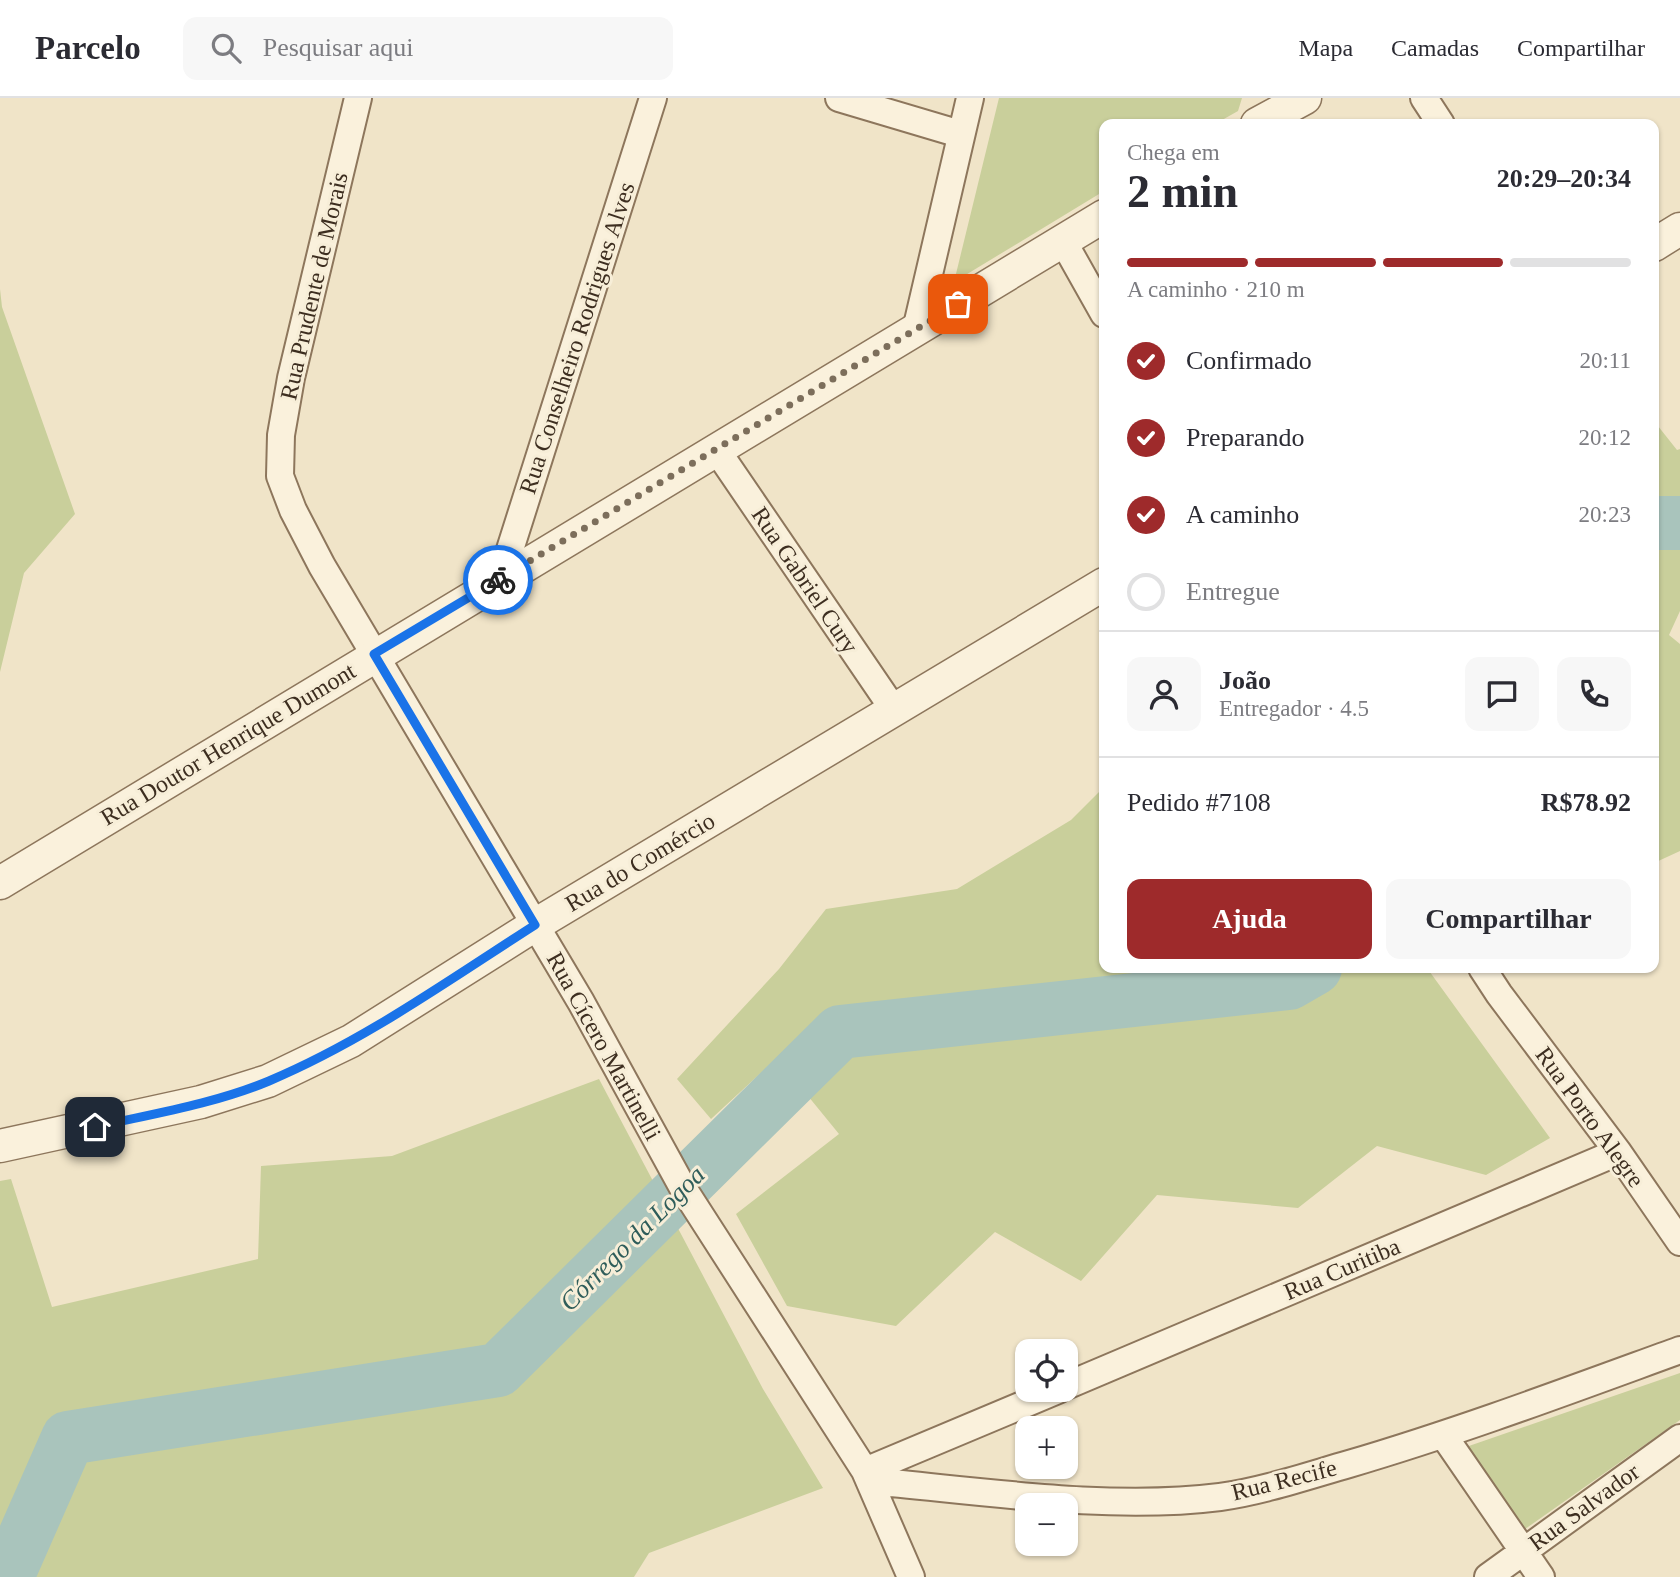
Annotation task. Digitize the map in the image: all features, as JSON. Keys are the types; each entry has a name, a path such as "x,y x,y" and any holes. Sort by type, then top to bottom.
{"street":[{"name":"Rua Prudente de Morais","path":"280,475 281,435 291,378 358,98"},
{"name":"Rua Conselheiro Rodrigues Alves","path":"500,578 653,98"},
{"path":"839,98 960,134"},
{"path":"916,330 970,98"},
{"path":"1256,119 1262,98"},
{"path":"1265,119 1305,98"},
{"path":"1424,98 1438,119"},
{"name":"Rua Doutor Henrique Dumont","path":"0,883 374,654 1099,219"},
{"path":"1659,242 1680,229"},
{"path":"1063,241 1099,305"},
{"name":"Rua Gabriel Cury","path":"716,449 894,710"},
{"name":"Rua Cícero Martinelli","path":"280,475 293,510 322,566 581,1002 682,1188 868,1476 911,1577"},
{"name":"Rua do Comércio","path":"0,1146 201,1102 268,1082 351,1041 535,925 1099,587"},
{"name":"Rua Porto Alegre","path":"1485,973 1618,1152 1680,1242"},
{"name":"Rua Curitiba","path":"1078,1381 1618,1152"},
{"name":"Rua Recife","path":"868,1476 1078,1499 1152,1501 1221,1497 1282,1483 1444,1436 1680,1350"},
{"path":"868,1476 1031,1402"},
{"path":"1444,1436 1541,1577"},
{"name":"Rua Salvador","path":"1488,1577 1680,1437"}],"green space":[{"path":"999,98 1242,98 1238,111 1224,119 1099,119 1099,194 954,282"},
{"path":"0,289 2,307 75,514 24,573 0,672"},
{"path":"1659,427 1677,450 1680,449 1680,611 1669,635 1680,644 1680,851 1659,861"},
{"path":"1099,792 1099,973 1431,973 1550,1138 1486,1175 1377,1146 1298,1208 1157,1195 1081,1281 995,1232 896,1326 787,1306 736,1214 839,1134 777,1058 711,1119 677,1079 779,969 826,909 957,889 1071,820"},
{"path":"599,1079 763,1389 823,1488 649,1553 634,1577 0,1577 0,1181 11,1179 52,1307 258,1259 261,1166 392,1156"},
{"path":"1680,1373 1680,1420 1518,1534 1466,1447"}],"waterway":[{"name":"Córrego da Logoa","path":"1659,523 1680,523"},
{"name":"Córrego da Logoa","path":"7,1577 68,1438 498,1370 840,1032 1289,983 1306,973"}],"way so far":[{"path":"498,580 958,304"}],"route":[{"path":"95,1127 201,1102 268,1082 351,1041 535,925 374,654 498,580"}]}
